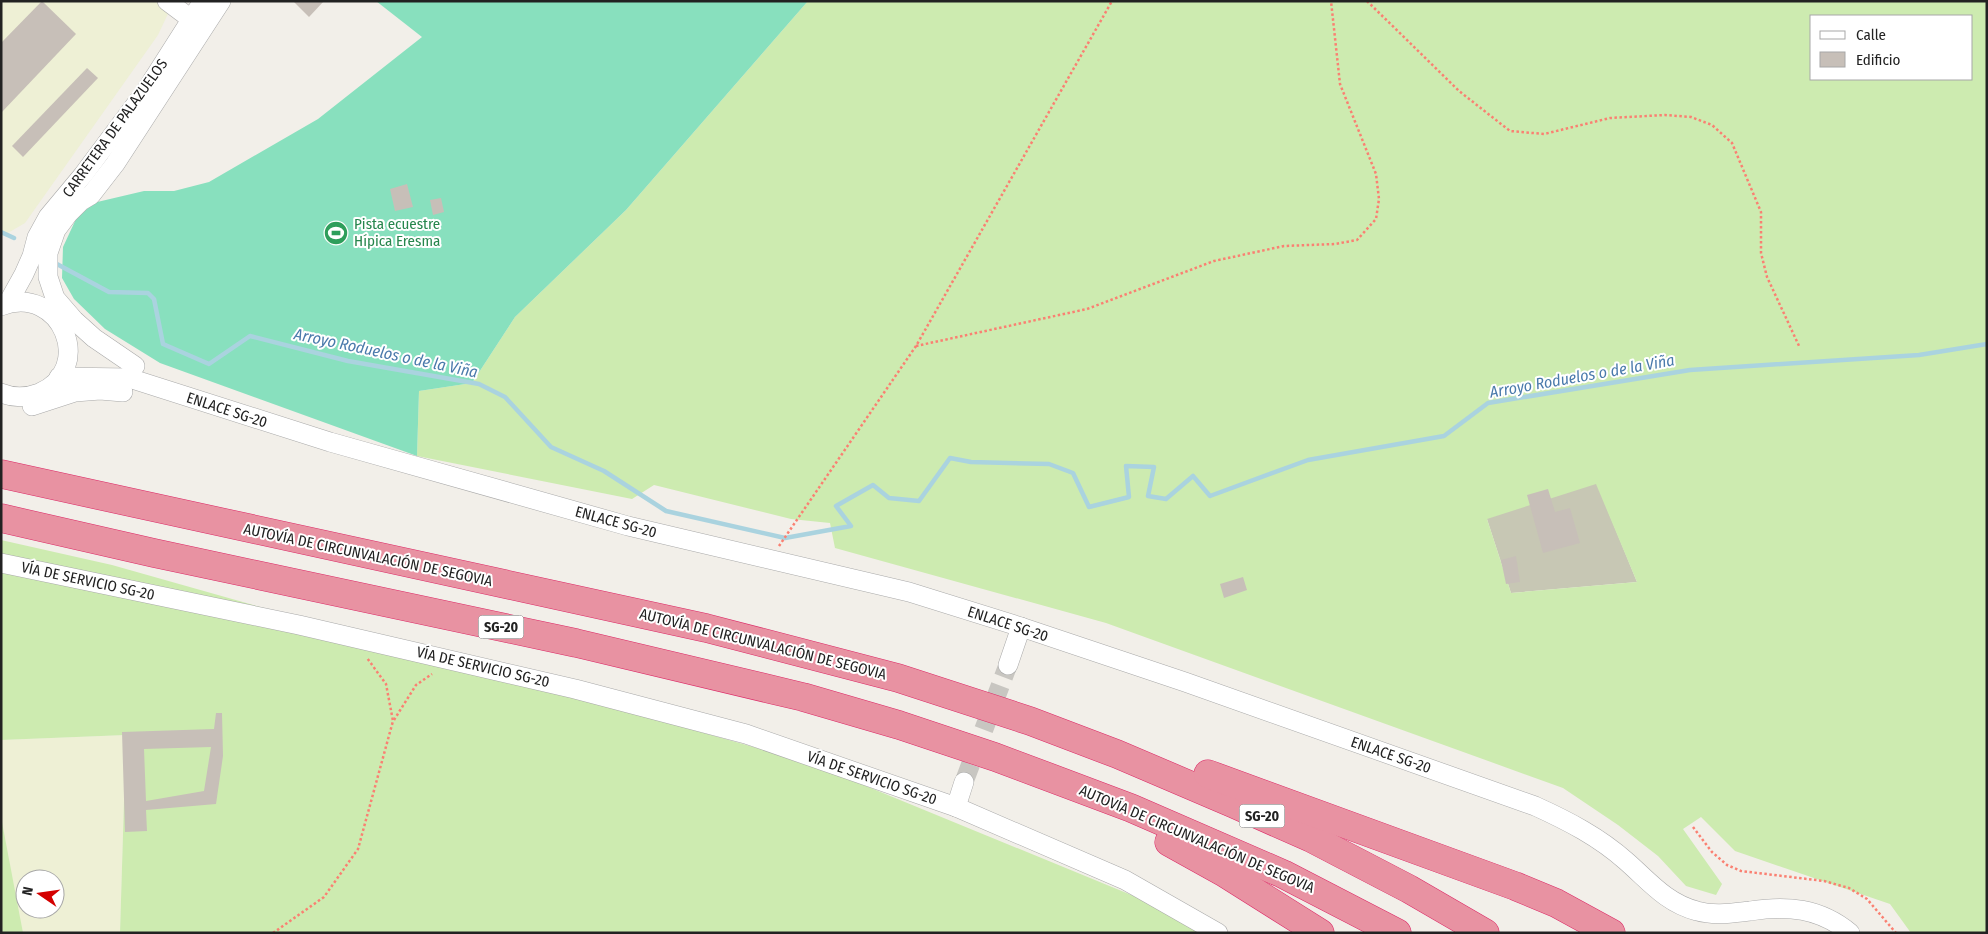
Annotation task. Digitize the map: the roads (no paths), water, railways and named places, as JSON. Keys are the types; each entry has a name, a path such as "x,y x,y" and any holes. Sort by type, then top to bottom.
{"highway":[{"name":"AUTOVÍA DE CIRCUNVALACIÓN DE SEGOVIA","path":"1,474 706,628 898,678 1030,721 1117,754 1311,838 1409,888 1485,933"},
{"name":"AUTOVÍA DE CIRCUNVALACIÓN DE SEGOVIA","path":"1,518 163,555 576,643 804,697 899,725 995,757 1131,808 1283,874 1397,933"},
{"path":"1030,721 1171,761 1441,858 1556,903 1611,933"},
{"path":"995,757 1058,792 1160,836 1223,872 1320,933"}],"street":[{"path":"167,1 191,19"},
{"name":"CARRETERA DE PALAZUELOS","path":"5,304 15,292 32,256 37,236 48,217 83,175 145,92 203,1"},
{"path":"1,404 24,408 75,392 100,390 129,378 55,298 48,277 48,253 56,230 80,201 91,194 115,164 221,1"},
{"name":"CARRETERA DE PALAZUELOS","path":"32,256 44,308"},
{"path":"5,304 27,302 44,308"},
{"name":"ENLACE SG-20","path":"44,308 58,320 66,334 129,378"},
{"path":"1,392 12,396 31,396 51,386 59,377 67,359 68,342 66,334"},
{"name":"ENLACE SG-20","path":"59,377 129,378 330,442 628,526 909,592 1204,688 1535,806 1571,823 1597,839 1626,861 1656,890 1677,905 1698,912 1715,914 1773,907 1807,910 1841,925 1850,933"},
{"name":"VÍA DE SERVICIO SG-20","path":"1,563 353,637 575,689 746,734 956,807 1125,880 1218,933"},
{"path":"1008,665 1021,627"},
{"name":"VÍA DE SERVICIO SG-20","path":"956,807 964,782"}],"waterway":[{"name":"Arroyo Roduelos o de la Viña","path":"1,232 14,238"},
{"name":"Arroyo Roduelos o de la Viña","path":"55,263 109,292 148,293 154,299 163,344 209,364 250,336 348,361 479,384 505,397 551,447 604,471 666,511 785,538 851,526 836,506 873,485 889,498 919,501 950,458 971,462 1049,464 1073,473 1089,507 1129,497 1126,466 1154,467 1148,496 1166,499 1193,476 1210,496 1308,460 1444,436 1488,403 1690,370 1919,355 1987,344"}],"tunnel":[{"path":"964,782 1008,665"}],"place":[{"name":"Pista ecuestre Hípica Eresma","path":"336,233"}]}
